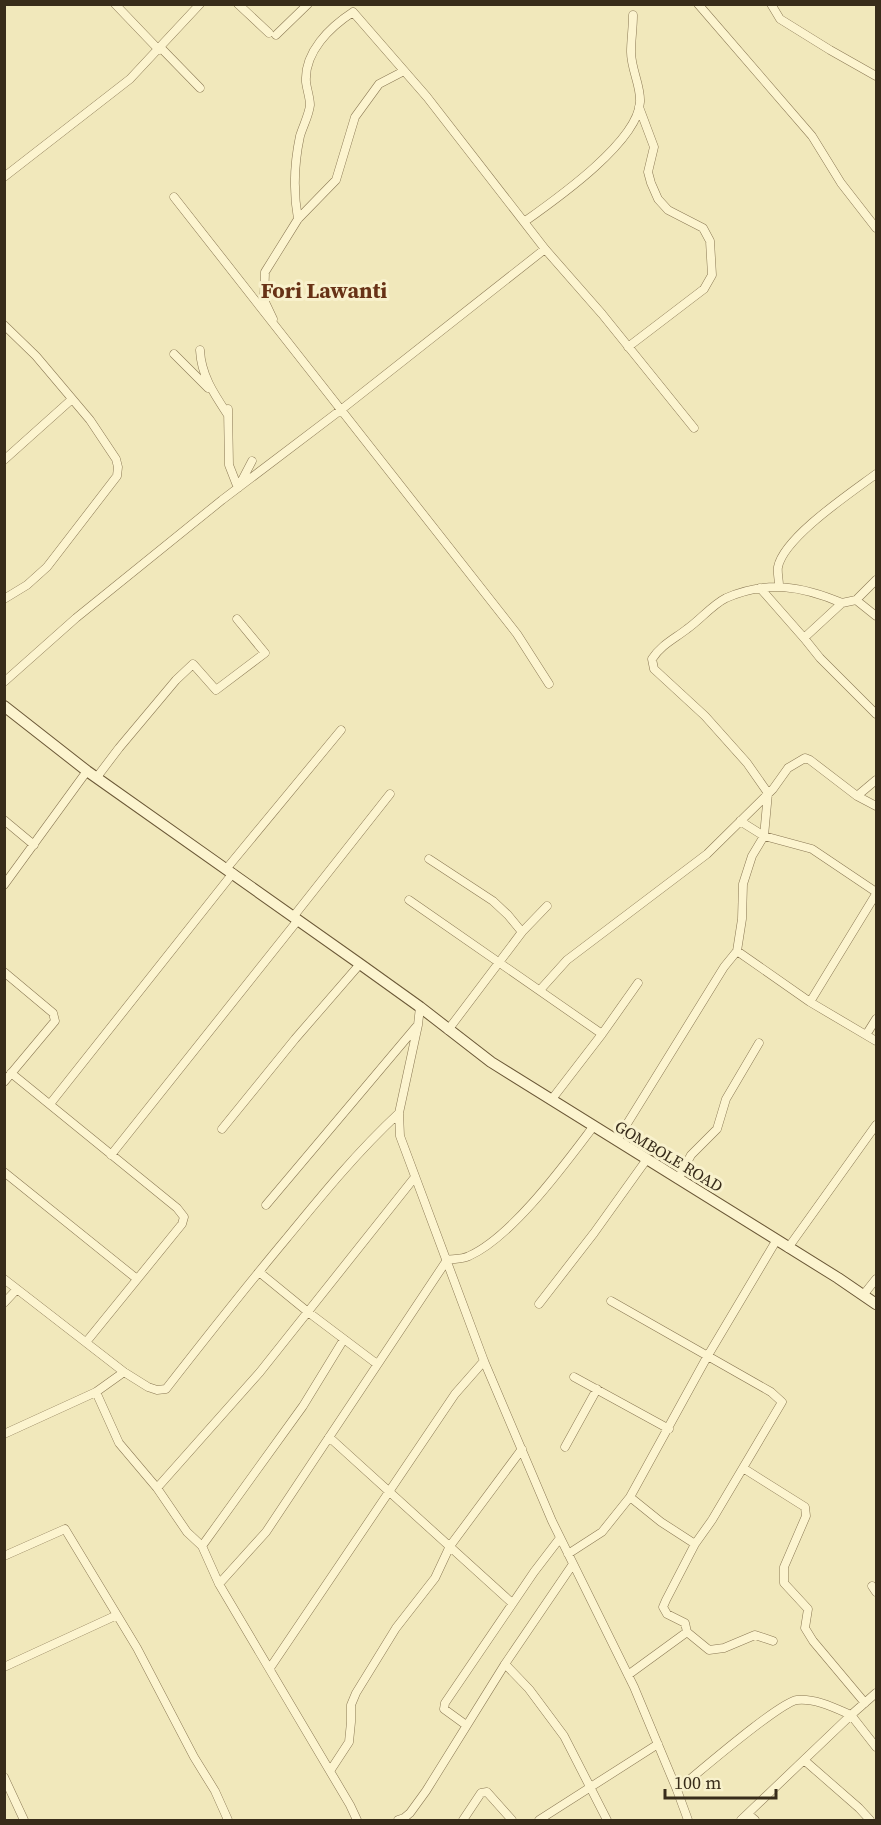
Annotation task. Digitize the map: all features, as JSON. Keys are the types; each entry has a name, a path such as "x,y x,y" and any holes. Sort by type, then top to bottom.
{"street":[{"path":"115,4 200,88"},
{"path":"4,177 130,79 200,4"},
{"path":"238,4 273,34 308,4"},
{"path":"698,4 812,136 841,183 875,223"},
{"path":"771,4 780,19 876,76"},
{"path":"298,219 294,180 300,135 310,105 306,80 309,66 320,40 336,23 353,12 427,97 545,249 694,428"},
{"path":"524,222 577,183 609,154 637,116 640,100 631,52 634,34 633,15"},
{"path":"280,334 264,300 265,272 298,219 336,180 355,117 379,84 404,70"},
{"path":"628,347 704,289 712,275 710,241 702,228 668,210 658,199 651,183 648,172 654,147 639,106"},
{"path":"174,197 517,634 549,684"},
{"path":"4,682 76,618 238,488 545,249"},
{"path":"4,325 36,356 90,420 116,459 118,467 117,476 47,567 27,585 4,599"},
{"path":"200,350 201,364 215,396"},
{"path":"174,354 215,396 228,413 230,465 238,488"},
{"path":"4,460 71,400"},
{"path":"238,488 252,461"},
{"path":"779,585 778,567 783,556 802,531 876,474"},
{"path":"804,638 842,603 856,600 876,580"},
{"path":"617,1140 724,967 737,951 742,920 744,878 752,856 764,837 768,793 747,763 705,716 654,669 652,659 661,647 725,598 779,585 820,594 842,603"},
{"path":"760,588 820,658 876,714"},
{"path":"856,600 876,616"},
{"path":"4,885 92,774 193,664 216,690 265,652 237,619"},
{"name":"GOMBOLE ROAD","path":"4,706 92,774 420,1007 491,1062 871,1299"},
{"path":"50,1104 341,730"},
{"path":"540,990 567,960 707,854 768,793 788,768 805,758 857,796 876,806"},
{"path":"857,796 876,780"},
{"path":"111,1155 296,919 390,794"},
{"path":"4,820 34,845"},
{"path":"740,821 764,837 812,849 831,859 876,893 810,1002"},
{"path":"429,859 493,901 522,932"},
{"path":"409,900 602,1034"},
{"path":"448,1030 522,932 547,906"},
{"path":"737,951 810,1002 876,1041"},
{"path":"222,1129 360,964"},
{"path":"4,972 53,1013 55,1021 4,1082"},
{"path":"552,1099 638,983"},
{"path":"420,1007 399,1113 400,1136 484,1361 560,1538 628,1675 688,1821"},
{"path":"866,1035 876,1019"},
{"path":"266,1205 418,1025"},
{"path":"678,1179 691,1155 717,1129 726,1099 759,1043"},
{"path":"11,1073 184,1216 182,1224 87,1341"},
{"path":"4,1279 87,1341 124,1372 148,1387 157,1390 166,1389 330,1184 372,1138 399,1113"},
{"path":"788,1248 876,1125"},
{"path":"219,1584 266,1532 447,1260 467,1257 500,1236 565,1163 593,1127"},
{"path":"539,1304 647,1159"},
{"path":"4,1172 137,1279"},
{"path":"157,1488 260,1372 415,1177"},
{"path":"568,1554 602,1532 630,1497 707,1357 776,1240"},
{"path":"259,1272 377,1364"},
{"path":"871,1299 876,1279"},
{"path":"4,1303 17,1289"},
{"path":"611,1301 771,1392 782,1402 695,1544 663,1607 667,1614 685,1623 687,1632 709,1650 724,1648 755,1635 773,1641"},
{"path":"202,1546 303,1406 344,1339"},
{"path":"270,1668 455,1394 484,1361"},
{"path":"4,1434 96,1392 124,1372"},
{"path":"574,1377 669,1429"},
{"path":"565,1447 597,1389"},
{"path":"96,1392 119,1443 157,1488 187,1532 202,1546 219,1584 270,1668 357,1821"},
{"path":"329,1437 512,1604"},
{"path":"330,1772 349,1742 351,1705 356,1693 396,1628 435,1578 450,1546 522,1449"},
{"path":"743,1468 805,1507 806,1516 784,1567 784,1583 808,1609 805,1628 813,1641 865,1703"},
{"path":"630,1497 661,1522 695,1544"},
{"path":"4,1556 65,1529 117,1615 214,1791 228,1821"},
{"path":"466,1725 443,1706 560,1538"},
{"path":"398,1821 410,1813 426,1791 505,1664 573,1564"},
{"path":"4,1667 117,1615"},
{"path":"628,1675 687,1632"},
{"path":"505,1664 529,1689 564,1736 607,1821"},
{"path":"741,1821 876,1693"},
{"path":"677,1790 748,1732 795,1700 811,1701 851,1715 876,1747"},
{"path":"539,1821 658,1744"},
{"path":"804,1760 859,1808 870,1821"},
{"path":"4,1777 24,1821"},
{"path":"463,1821 481,1793 487,1792 512,1821"},
{"path":"748,1814 755,1821"}],"district":[{"name":"Fori Lawanti","path":"324,290"}]}
